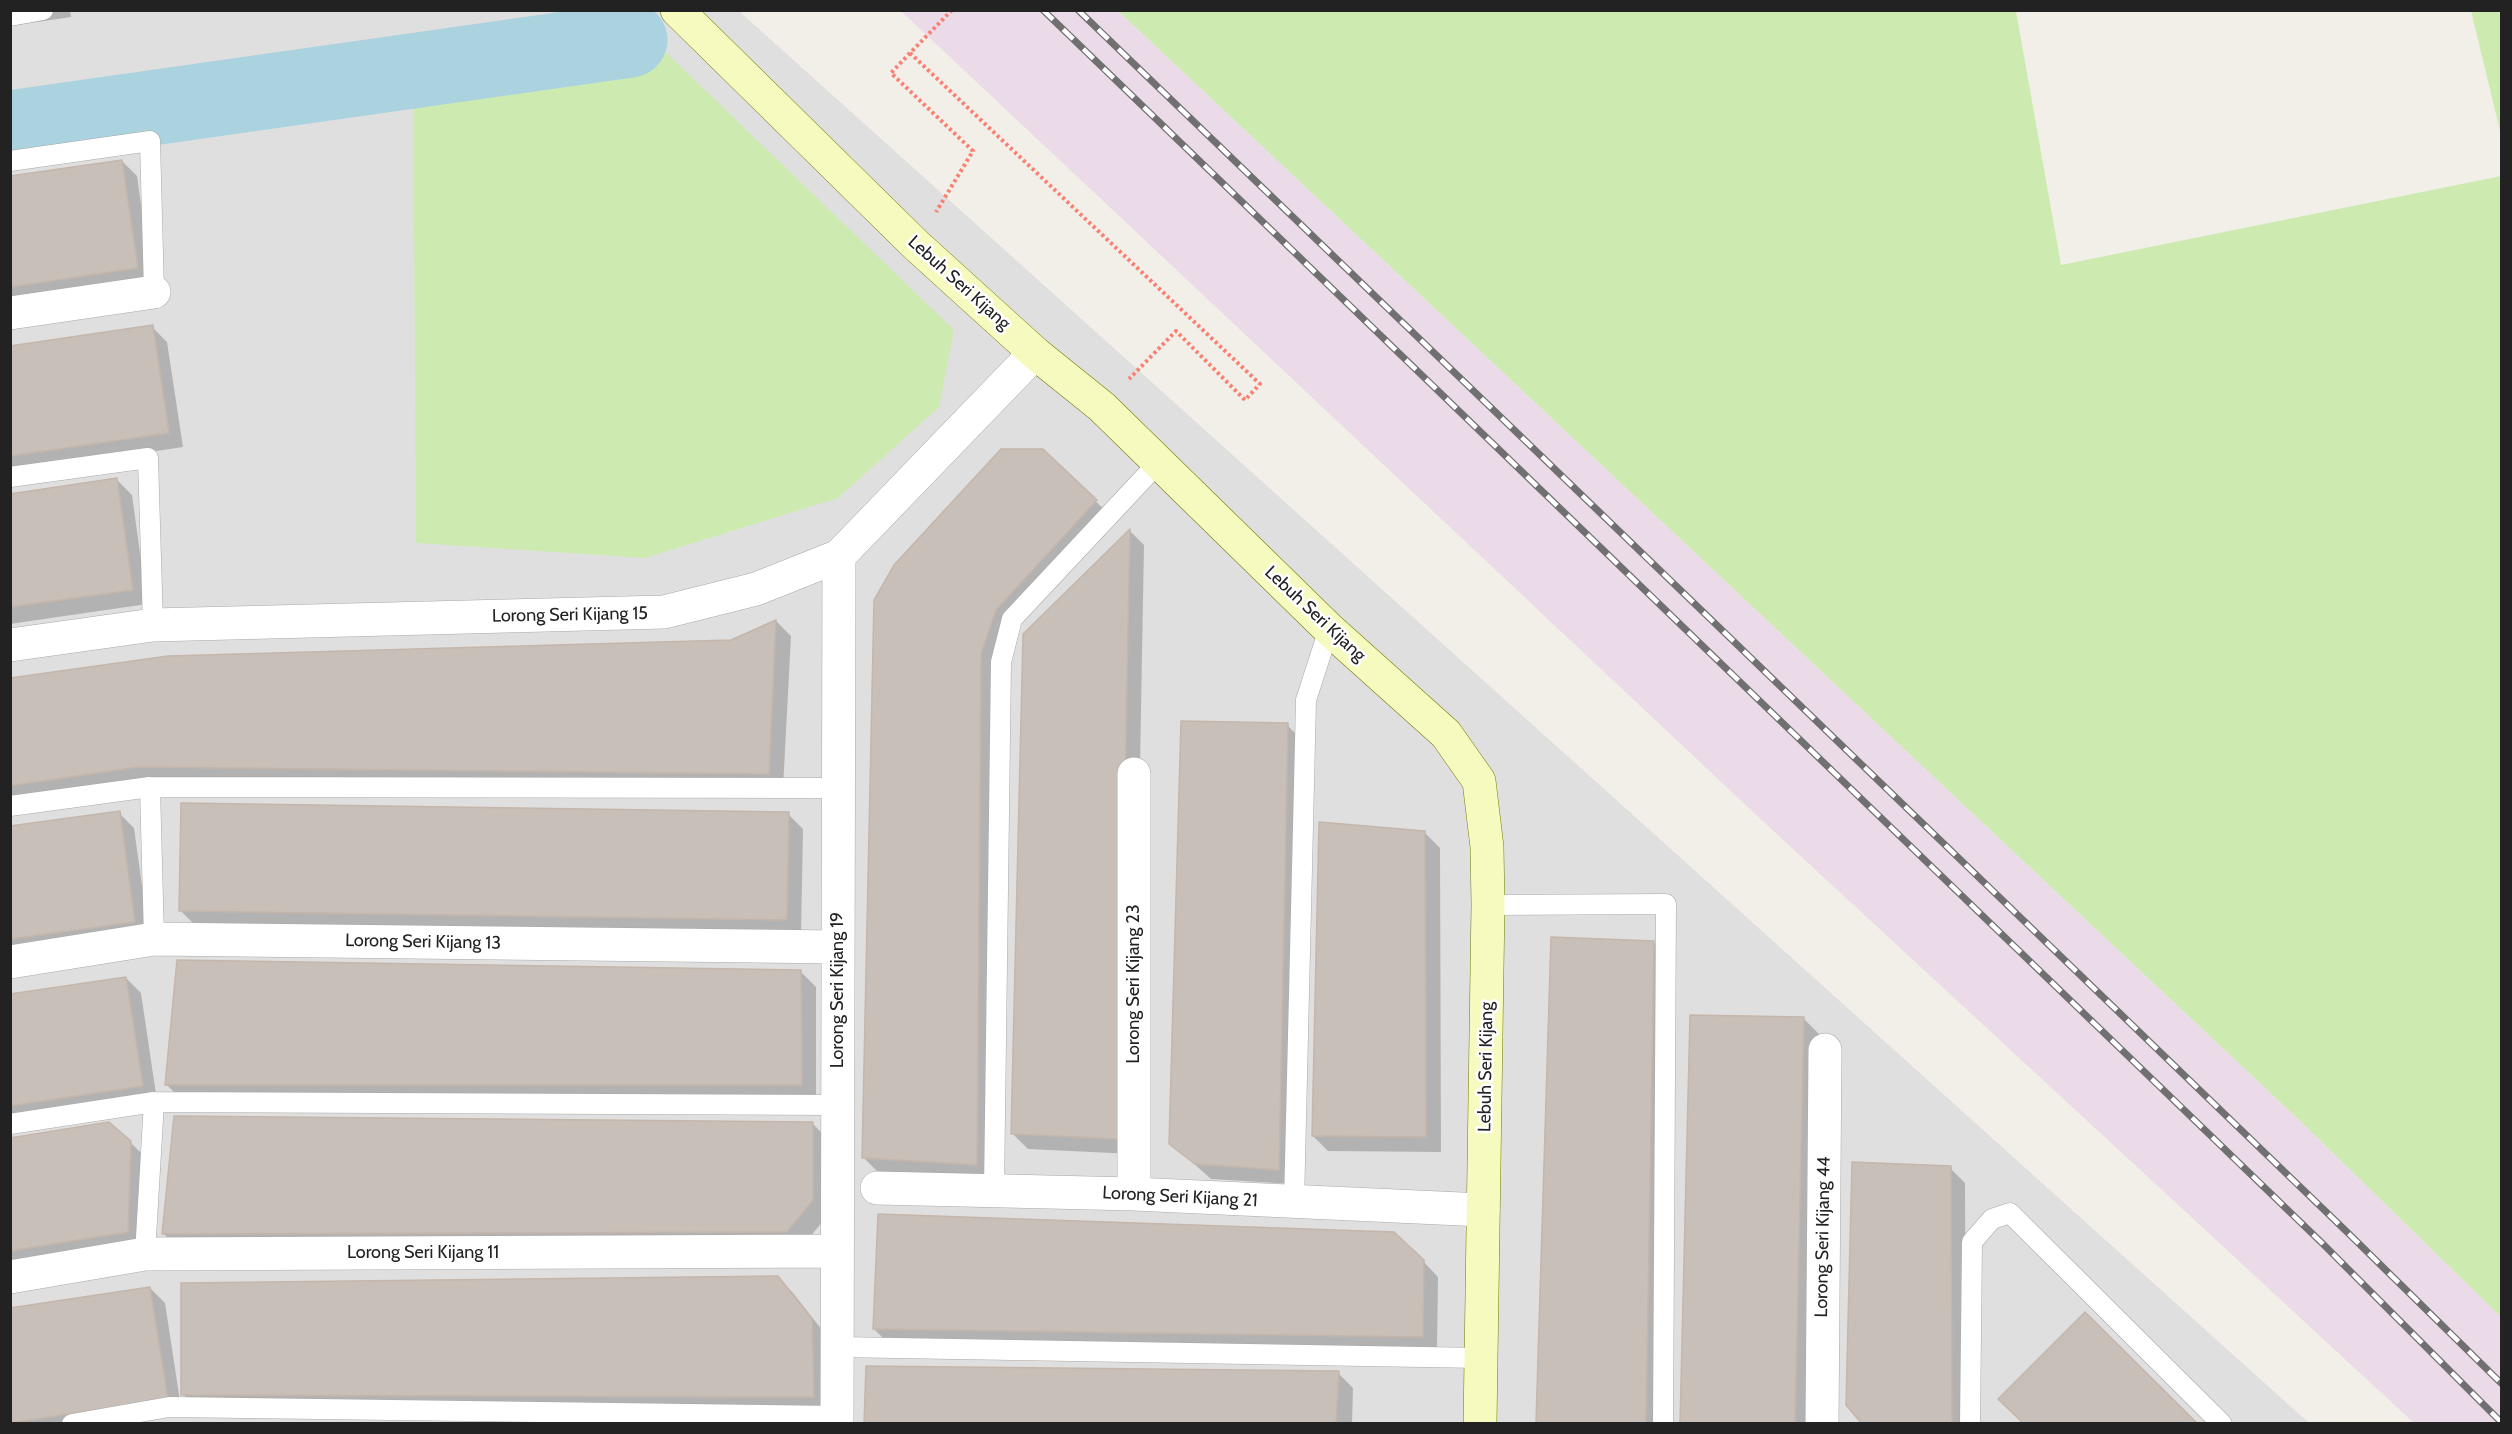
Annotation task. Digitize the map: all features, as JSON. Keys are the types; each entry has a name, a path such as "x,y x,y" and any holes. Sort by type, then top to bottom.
{"street":[{"name":"Lebuh Seri Kijang","path":"677,10 916,245 1035,352 1102,407 1329,628 1446,735 1479,781 1487,847 1488,905 1480,1424"},
{"path":"10,313 154,292"},
{"name":"Lorong Seri Kijang 15","path":"10,645 153,625 664,612 756,589 839,556 1035,352"},
{"name":"Lorong Seri Kijang 19","path":"837,1420 839,556"},
{"name":"Lorong Seri Kijang 23","path":"1134,774 1134,1194"},
{"name":"Lorong Seri Kijang 13","path":"10,962 154,939 838,947"},
{"name":"Lorong Seri Kijang 44","path":"1822,1424 1825,1050"},
{"name":"Lorong Seri Kijang 21","path":"878,1188 1134,1194 1483,1210"},
{"name":"Lorong Seri Kijang 11","path":"10,1277 145,1254 837,1251"}],"lane":[{"path":"10,16 43,10"},
{"path":"10,161 150,141 154,292"},
{"path":"10,477 148,458 153,625"},
{"path":"994,1190 1001,662 1012,619 1158,463"},
{"path":"1294,1203 1306,700 1329,628"},
{"path":"150,787 154,939"},
{"path":"10,806 150,787 839,788"},
{"path":"1488,905 1666,904 1663,1424"},
{"path":"10,1124 154,1102 838,1105"},
{"path":"145,1254 154,1102"},
{"path":"1970,1424 1972,1242 1992,1219 2010,1213 2222,1424"},
{"path":"837,1347 1481,1358"},
{"path":"72,1424 169,1407 837,1420"}],"path":[{"path":"916,245 973,151 891,73 952,10"},
{"path":"910,53 1260,384 1245,400 1176,331 1102,407"}],"shaded area":[{"path":"10,11 739,11 2309,1423 11,1423"},
{"path":"901,11 1118,11 2297,1118 2501,1317 2501,1423 2414,1423 1753,812"}],"green space":[{"path":"1118,11 2016,11 2061,265 2501,176 2501,1317 2297,1118"},
{"path":"2471,11 2501,11 2501,135"},
{"path":"650,37 954,330 939,407 838,498 645,558 416,543 413,75"}],"building":[{"path":"122,160 138,268 10,287 10,176"},
{"path":"153,325 169,433 10,456 10,346"},
{"path":"1001,449 1043,449 1097,500 996,610 981,654 977,1165 862,1158 874,600 894,565"},
{"path":"117,478 133,590 10,607 10,494"},
{"path":"1130,529 1118,1139 1011,1134 1023,634"},
{"path":"776,620 769,774 138,767 10,786 10,678 168,656 731,640"},
{"path":"1181,721 1288,723 1279,1170 1195,1164 1169,1144"},
{"path":"181,803 789,812 787,920 179,911"},
{"path":"120,811 135,922 10,939 10,826"},
{"path":"1319,822 1425,831 1426,1137 1312,1136"},
{"path":"1551,937 1654,941 1646,1424 1536,1423"},
{"path":"177,960 801,970 802,1085 165,1085"},
{"path":"126,977 143,1086 10,1106 10,994"},
{"path":"1690,1015 1804,1017 1795,1424 1680,1424"},
{"path":"174,1116 813,1122 813,1200 787,1232 162,1234"},
{"path":"109,1122 131,1141 128,1232 10,1251 10,1138"},
{"path":"1852,1162 1951,1166 1952,1424 1862,1424 1846,1405"},
{"path":"878,1214 1394,1232 1424,1260 1423,1337 873,1329"},
{"path":"778,1276 812,1319 814,1397 181,1395 181,1283"},
{"path":"150,1287 168,1399 10,1423 10,1308"},
{"path":"2085,1312 2198,1424 2024,1424 1998,1399"},
{"path":"866,1366 1339,1371 1336,1424 864,1424"}],"waterway":[{"path":"10,128 630,40"}],"railway":[{"path":"1043,10 2321,1242 2502,1423"},
{"path":"1078,10 2502,1384"}]}
